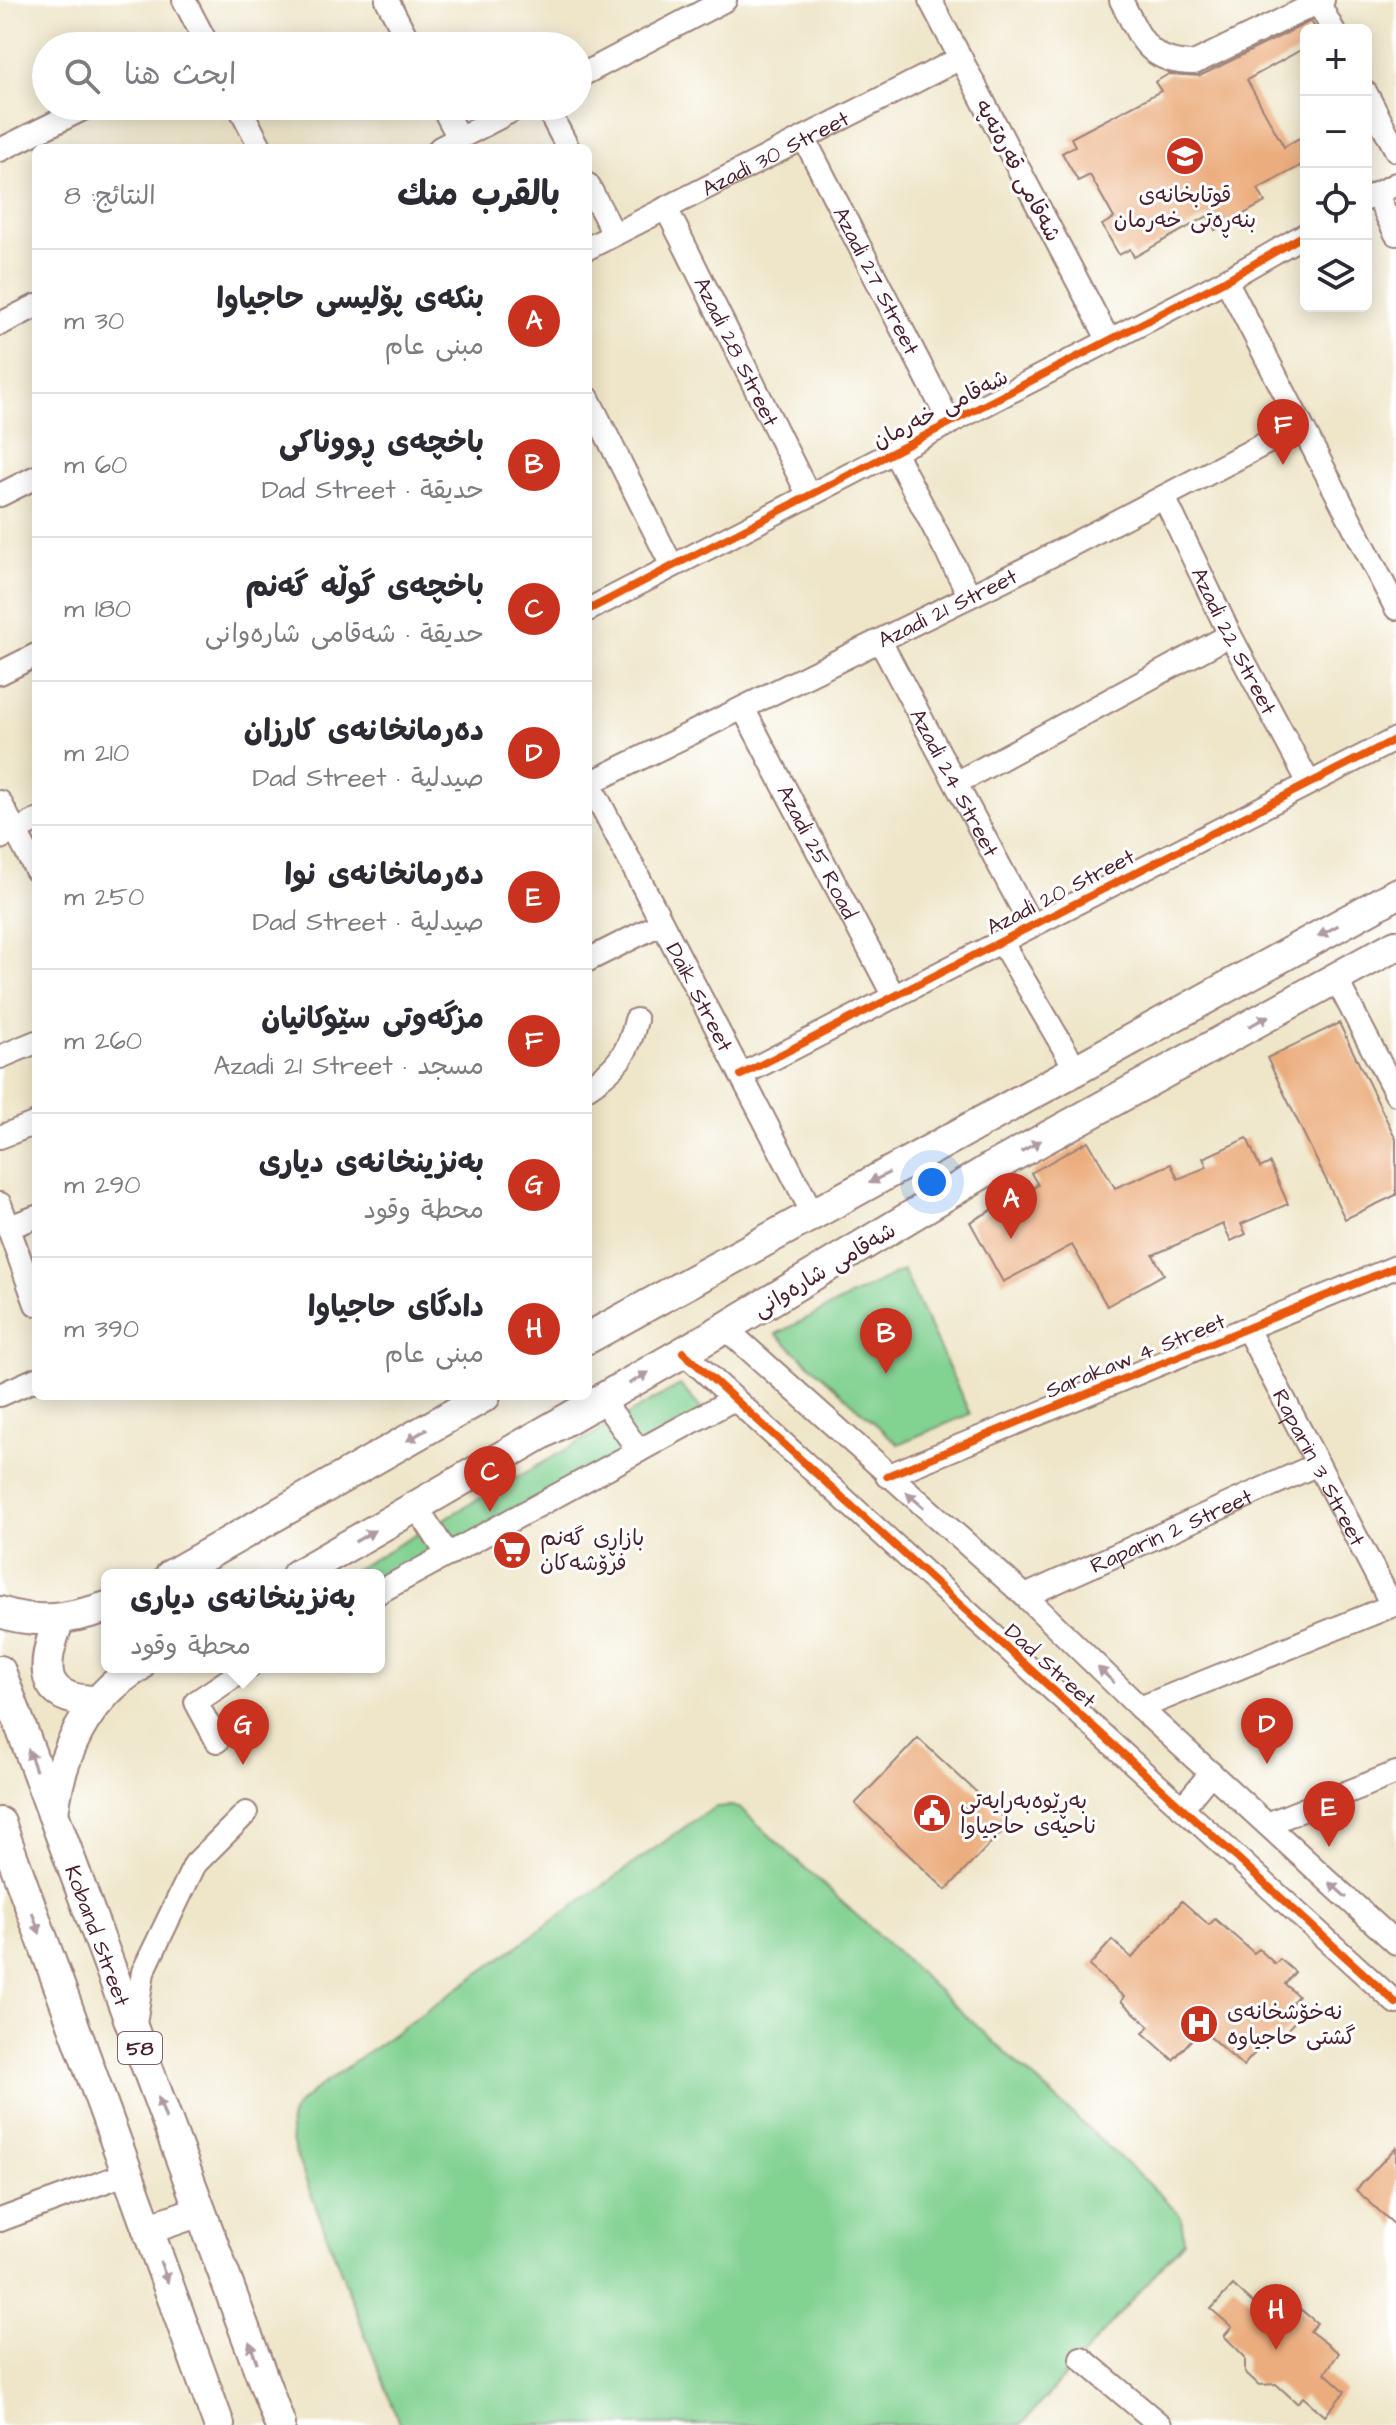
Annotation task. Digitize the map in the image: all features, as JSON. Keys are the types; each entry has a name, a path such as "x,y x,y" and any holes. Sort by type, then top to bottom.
{"main road":[{"path":"592,1336 1396,894"},
{"name":"شەقامی شارەوانی","path":"307,1569 725,1328 986,1171 1396,945"},
{"path":"966,1133 977,1135 987,1145 990,1154 986,1171"},
{"path":"182,1569 478,1400"},
{"path":"0,1612 37,1620 59,1620 101,1609"},
{"path":"59,1620 45,1664 52,1685 69,1699 99,1701"},
{"name":"Koband Street","path":"0,1671 280,2425"},
{"path":"53,1816 67,1754 99,1701 131,1673"},
{"name":"58","path":"0,1823 219,2425"},
{"path":"148,2229 200,2211"}],"street":[{"path":"184,0 201,32"},
{"path":"387,0 404,32"},
{"path":"592,70 725,0"},
{"name":"شەقامی قەرەتەپە","path":"930,0 1109,341"},
{"path":"1121,0 1146,48 1173,63 1194,63 1321,1 1331,24"},
{"name":"Azadi 30 Street","path":"592,246 961,58"},
{"path":"1368,96 1396,150"},
{"path":"0,150 61,120"},
{"path":"246,120 259,144"},
{"path":"445,120 450,143 494,120"},
{"path":"553,120 566,144"},
{"name":"Azadi 27 Street","path":"804,138 950,423"},
{"path":"1379,192 1396,234"},
{"path":"592,193 614,234"},
{"name":"Azadi 28 Street","path":"666,208 809,496"},
{"name":"شەقامی خەرمان","path":"592,608 1226,280 1300,237"},
{"path":"1226,280 1396,608"},
{"path":"0,324 32,308"},
{"path":"592,406 672,566"},
{"name":"Azadi 21 Street","path":"592,781 970,596 1301,425"},
{"path":"894,452 970,596"},
{"path":"0,495 32,479"},
{"name":"Azadi 22 Street","path":"1164,497 1230,635 1309,783"},
{"path":"956,783 1230,635"},
{"name":"Azadi 24 Street","path":"880,641 1031,925"},
{"path":"0,673 32,657"},
{"name":"Azadi 25 Road","path":"743,708 894,997"},
{"name":"Azadi 20 Street","path":"741,1075 1396,739"},
{"name":"Daik Street","path":"592,788 813,1214"},
{"path":"0,802 8,834 32,865"},
{"path":"8,834 32,823"},
{"path":"592,958 662,923"},
{"path":"1001,941 1076,1069"},
{"path":"1336,979 1396,1094"},
{"path":"592,1084 604,1077 630,1048 636,1020"},
{"path":"0,1057 32,1045"},
{"path":"0,1137 32,1125"},
{"path":"0,1204 32,1291"},
{"path":"9,1227 32,1218"},
{"name":"Sarakaw 4 Street","path":"887,1476 1247,1329 1393,1274"},
{"name":"Dad Street","path":"725,1328 887,1476 1025,1596 1140,1708 1393,1935"},
{"name":"Raparin 3 Street","path":"1247,1329 1394,1604"},
{"name":"Dad Street","path":"683,1352 1396,2003"},
{"path":"0,1395 32,1381"},
{"path":"602,1399 639,1451"},
{"path":"385,1589 734,1399"},
{"name":"Raparin 2 Street","path":"1025,1596 1318,1464"},
{"path":"416,1506 448,1555"},
{"path":"1140,1708 1394,1604"},
{"path":"217,1741 196,1702 239,1673"},
{"path":"1182,1808 1211,1773"},
{"path":"1267,1824 1396,1773"},
{"path":"134,2032 143,1972 195,1864 246,1813"},
{"path":"0,2220 128,2173"},
{"path":"1081,2358 1160,2425"}],"green space":[{"path":"903,1270 970,1414 898,1444 776,1334"},
{"path":"680,1385 703,1411 385,1590 385,1569 356,1569"},
{"path":"716,1807 741,1809 1168,2202 1181,2217 1184,2241 1021,2425 400,2425 298,2160 291,2137 292,2113 315,2090 699,1817"}],"building":[{"name":"قوتابخانەی بنەڕەتی خەرمان","path":"1300,26 1300,50 1247,80 1284,147 1300,138 1300,166 1258,189 1265,202 1215,230 1208,216 1134,257 1130,249 1119,255 1102,225 1114,218 1090,175 1078,181 1062,153 1075,146 1071,138 1161,91 1155,82 1169,74 1200,76"},
{"path":"1339,1023 1396,1139 1396,1195 1345,1219 1267,1058"},
{"path":"1247,1138 1260,1168 1270,1163 1288,1204 1241,1224 1246,1234 1231,1241 1223,1224 1153,1255 1164,1274 1107,1306 1072,1245 1003,1282 970,1222 1038,1185 1031,1173 1088,1141 1115,1188 1171,1164 1178,1179 1207,1167 1203,1158"},
{"name":"بەڕێوەبەرایەتی ناحیەی حاجیاوا","path":"918,1738 1010,1823 946,1890 855,1804"},
{"path":"1182,1901 1209,1925 1215,1919 1254,1953 1259,1949 1275,1964 1280,1959 1295,1972 1285,1984 1298,1996 1285,2010 1296,2020 1277,2041 1271,2035 1243,2066 1201,2029 1173,2060 1143,2033 1149,2026 1121,2001 1124,1997 1089,1966 1112,1940 1132,1958"},
{"path":"1396,2147 1396,2226 1356,2190"},
{"path":"1233,2285 1254,2304 1266,2290 1295,2315 1300,2309 1317,2323 1310,2331 1339,2353 1325,2373 1345,2391 1325,2416 1303,2397 1297,2403 1276,2384 1259,2385 1245,2372 1245,2357 1224,2336 1232,2327 1211,2309"}],"cycle path":[{"path":"592,608 1226,280 1300,237"},
{"path":"741,1075 1396,739"},
{"path":"887,1476 1396,1267"},
{"path":"683,1352 1396,2003"}],"place":[{"name":"قوتابخانەی بنەڕەتی خەرمان","path":"1185,156"},
{"name":"مزگەوتی سێوکانیان","path":"1283,465"},
{"name":"بنکەی پۆلیسی حاجیاوا","path":"1011,1239"},
{"name":"باخچەی ڕووناکی","path":"886,1374"},
{"name":"باخچەی گوڵە گەنم","path":"490,1512"},
{"name":"بازاڕی گەنم فرۆشەکان","path":"512,1550"},
{"name":"دەرمانخانەی کارزان","path":"1267,1764"},
{"name":"بەنزینخانەی دیاری","path":"243,1765"},
{"name":"بەڕێوەبەرایەتی ناحیەی حاجیاوا","path":"932,1813"},
{"name":"دەرمانخانەی نوا","path":"1329,1847"},
{"name":"نەخۆشخانەی گشتی حاجیاوە","path":"1199,2024"},
{"name":"دادگای حاجیاوا","path":"1276,2350"}]}
